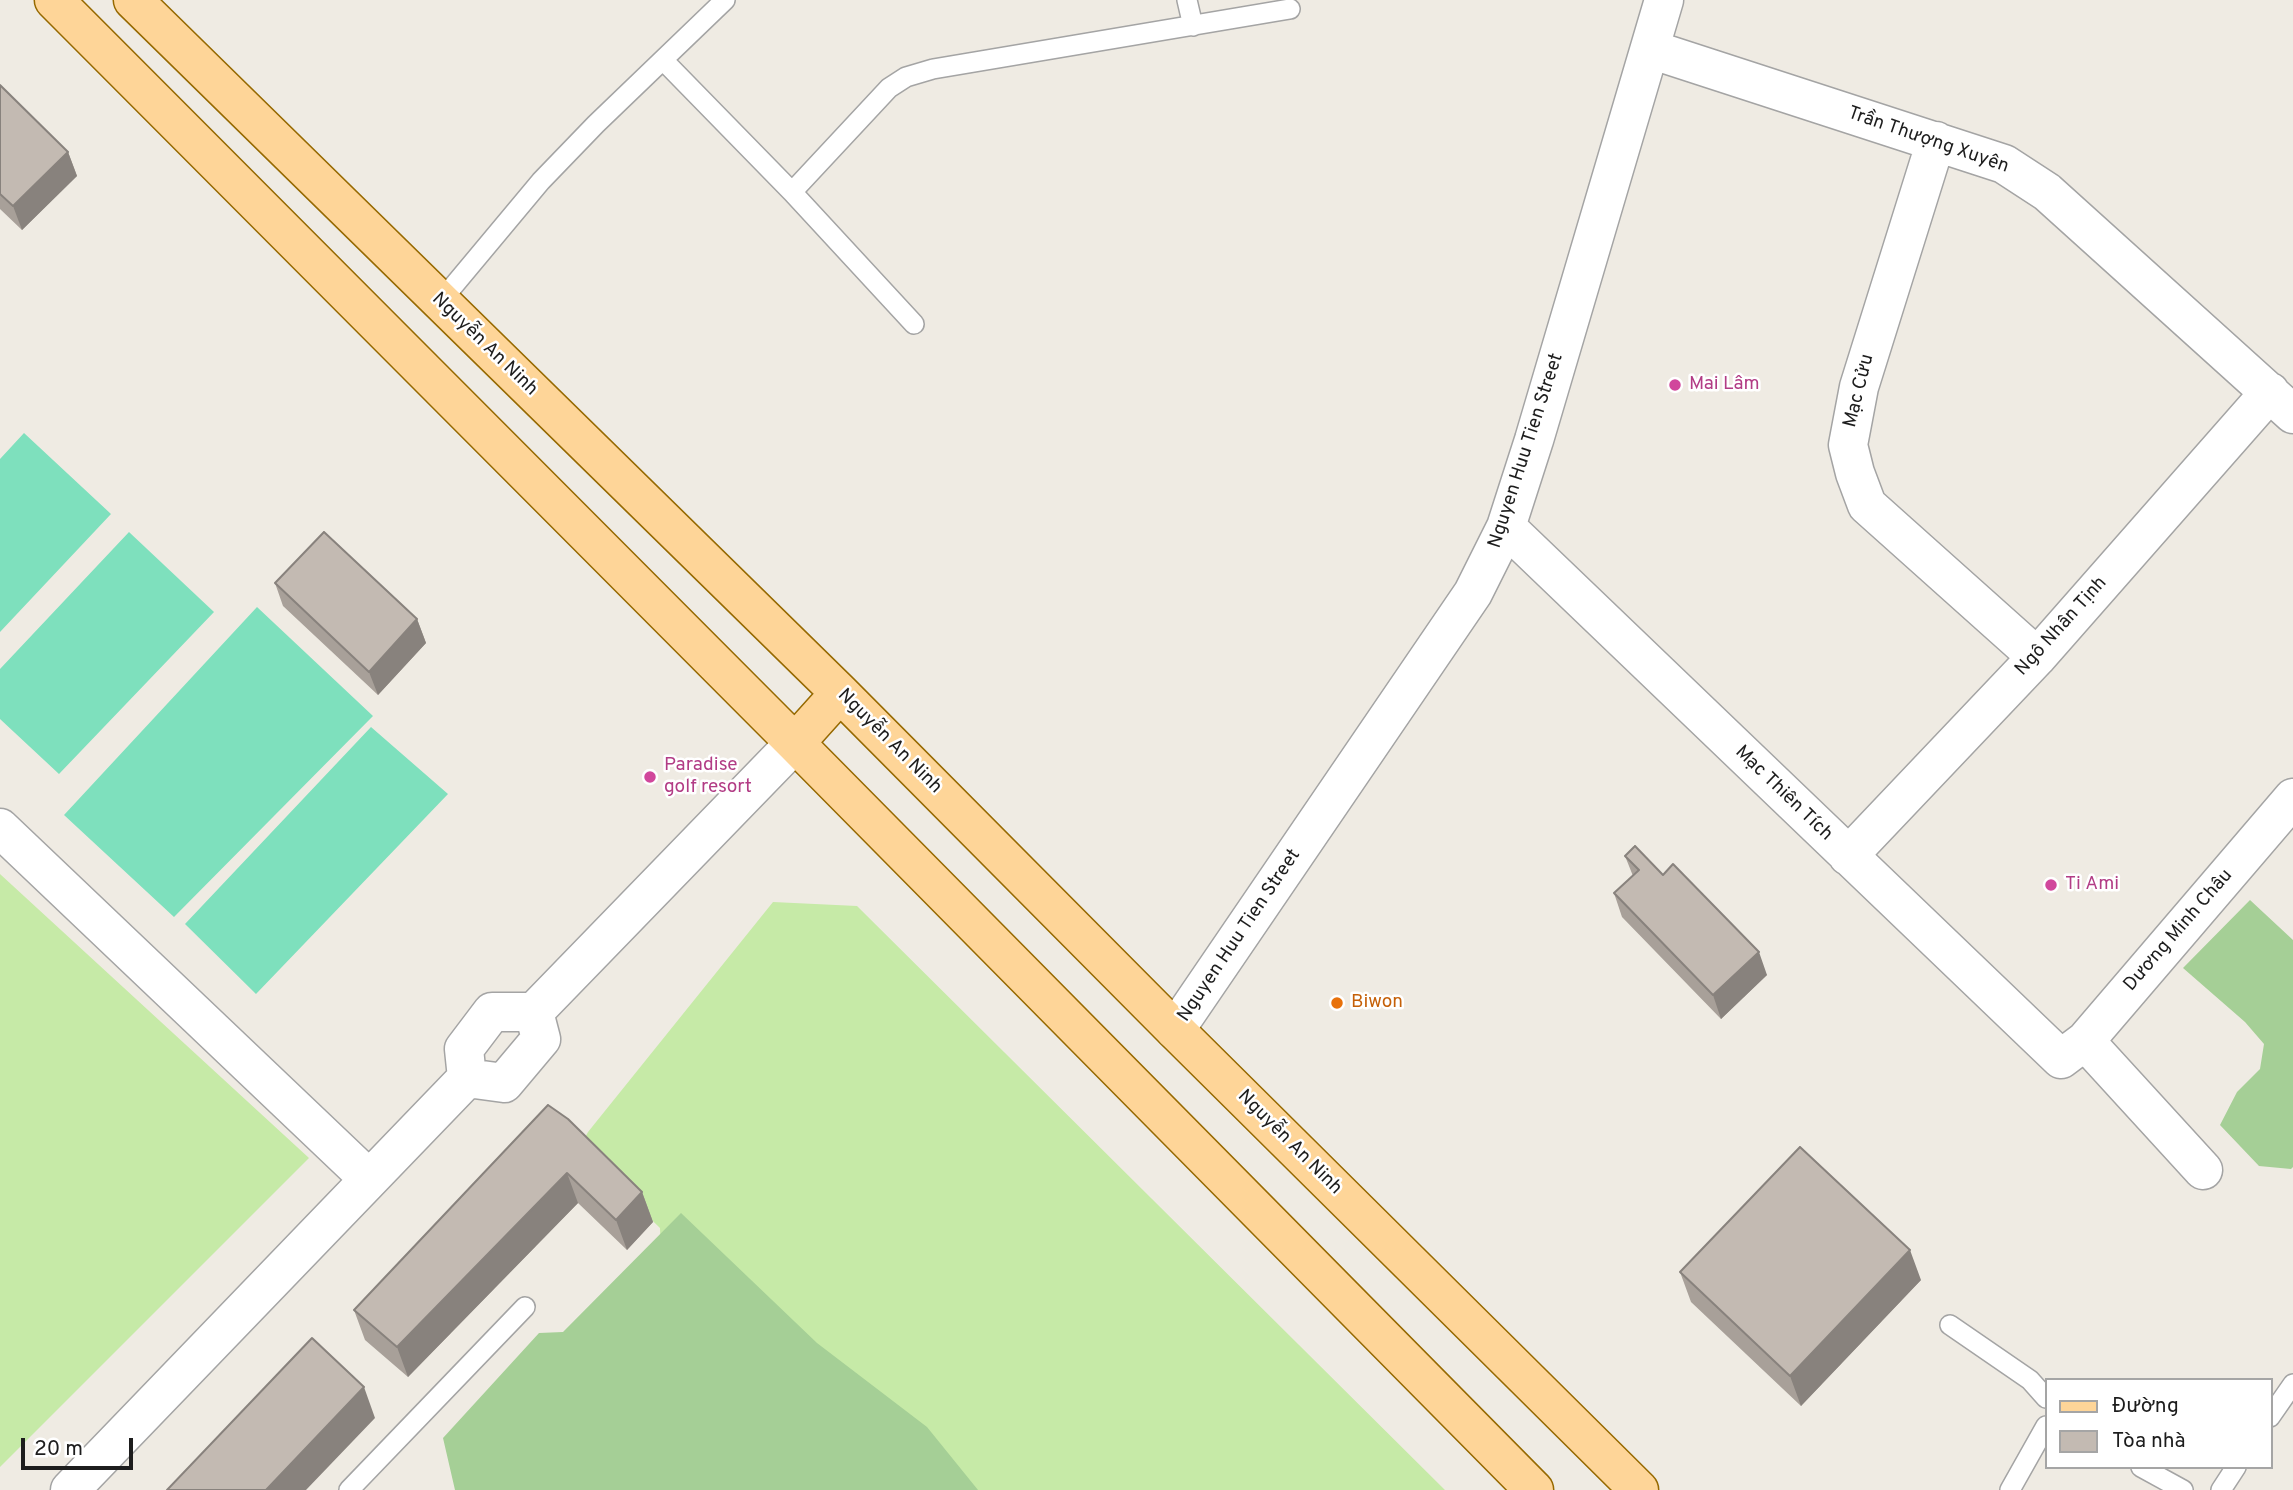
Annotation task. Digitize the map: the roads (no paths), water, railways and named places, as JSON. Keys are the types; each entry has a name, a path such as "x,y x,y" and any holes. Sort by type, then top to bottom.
{"main road":[{"path":"54,0 1534,1490"},
{"name":"Nguyễn An Ninh","path":"133,0 840,693 1639,1490"},
{"path":"794,743 840,693"}],"street":[{"name":"Nguyen Huu Tien Street","path":"1175,1030 1473,593 1506,527 1664,0"},
{"name":"Trần Thượng Xuyên","path":"1650,48 2004,164 2047,192 2281,403"},
{"name":"Mạc Cửu","path":"1936,141 1859,387 1848,445 1867,505 2037,657"},
{"name":"Ngô Nhân Tịnh","path":"1848,856 2281,403"},
{"name":"Mạc Thiên Tích","path":"1506,527 1848,856 2073,1050 2203,1170"},
{"path":"467,1078 464,1049 492,1012 534,1012 794,743"},
{"name":"Dương Minh Châu","path":"2073,1050 2293,798"},
{"path":"0,828 369,1179"},
{"path":"467,1078 504,1083 541,1039 534,1012"},
{"path":"70,1490 467,1078"}],"lane":[{"path":"440,302 541,181 725,0"},
{"path":"1187,0 1193,26"},
{"path":"792,192 890,88 906,77 933,69 1290,9"},
{"path":"663,60 792,192 914,324"},
{"path":"349,1490 525,1307"},
{"path":"1950,1325 2030,1380 2044,1396"},
{"path":"2272,1415 2293,1384"},
{"path":"2010,1490 2044,1430"},
{"path":"2145,1469 2183,1490"},
{"path":"2221,1490 2235,1469"}],"place":[{"name":"Mai Lâm","path":"1675,385"},
{"name":"Paradise golf resort","path":"650,777"},
{"name":"Ti Ami","path":"2051,885"},
{"name":"Biwon","path":"1337,1003"}]}
